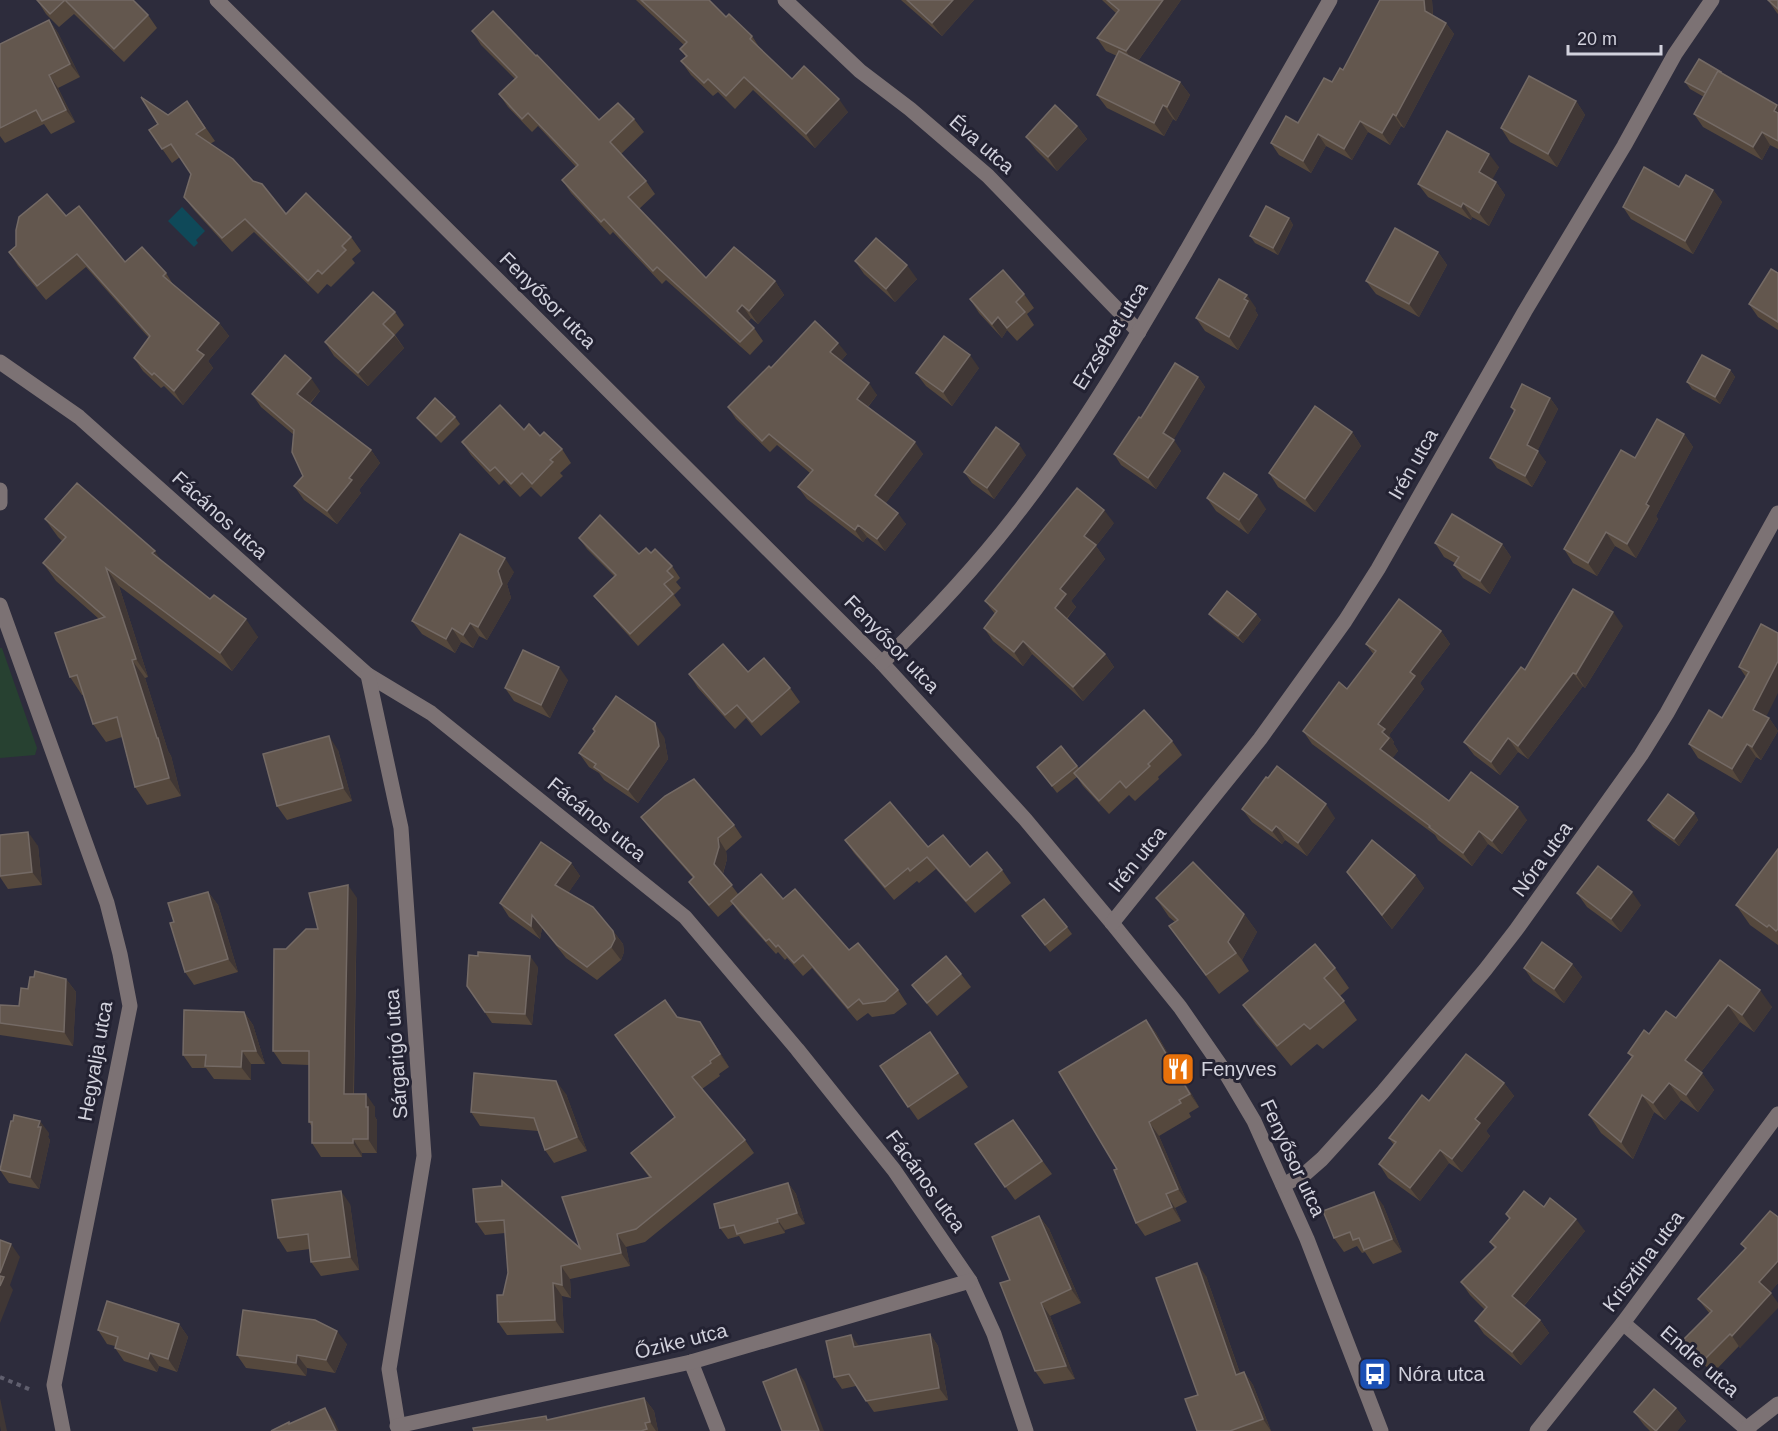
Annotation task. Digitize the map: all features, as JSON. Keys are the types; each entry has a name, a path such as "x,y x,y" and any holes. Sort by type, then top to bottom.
{"street":[{"name":"Fenyősor utca","path":"217,0 882,663 1025,819 1112,923 1180,1007 1226,1072 1254,1121 1308,1239 1381,1431"},
{"name":"Éva utca","path":"785,0 860,71 988,176 1139,332"},
{"name":"Erzsébet utca","path":"882,663 938,607 983,557 1018,513 1074,433 1139,332 1330,0"},
{"name":"Irén utca","path":"1112,923 1260,739 1345,621 1624,146 1675,54 1712,0"},
{"name":"Fácános utca","path":"0,362 79,417 368,675 431,713 685,917 797,1049 894,1170 970,1281 994,1334 1026,1431"},
{"path":"0,490 0,503"},
{"name":"Nóra utca","path":"1283,1185 1306,1173 1322,1159 1382,1094 1485,970 1537,902 1656,730 1778,513"},
{"name":"Hegyalja utca","path":"0,604 107,903 120,954 129,1006 54,1384 63,1431"},
{"name":"Sárgarigó utca","path":"368,675 401,828 424,1156 389,1369 398,1429"},
{"name":"Krisztina utca","path":"1537,1431 1623,1323 1778,1114"},
{"name":"Őzike utca","path":"398,1429 691,1362 970,1281"},
{"name":"Endre utca","path":"1623,1323 1747,1430"},
{"path":"691,1362 718,1431"},
{"path":"1747,1430 1778,1404"}],"green space":[{"path":"0,648 2,648 37,748 35,755 0,758"}],"water":[{"path":"182,207 205,231 196,240 198,243 194,247 168,221"}],"building":[{"path":"37,0 65,0 50,14"},
{"path":"65,0 133,0 148,15 114,49"},
{"path":"641,0 709,0 726,17 729,14 752,36 750,39 792,79 804,66 839,99 806,134 744,77 726,96 708,79 704,83 681,61 687,56 680,49 687,42"},
{"path":"907,0 953,0 932,23"},
{"path":"1107,0 1163,0 1126,51 1097,38 1119,10"},
{"path":"1380,0 1424,0 1425,11 1446,23 1396,116 1393,114 1382,133 1360,121 1344,149 1318,134 1303,161 1271,143 1286,116 1298,123 1324,78 1332,82 1340,68 1343,70"},
{"path":"1768,0 1778,0 1778,9"},
{"path":"493,11 599,120 618,103 634,119 610,142 646,181 628,197 706,278 734,247 775,281 749,311 742,305 737,311 754,328 740,342 657,267 653,271 604,219 601,222 562,180 578,165 528,113 522,119 499,94 517,77 472,31"},
{"path":"49,20 70,64 49,75 66,110 42,121 36,110 0,128 0,44"},
{"path":"1119,51 1180,82 1167,107 1163,105 1154,123 1097,95"},
{"path":"1699,59 1721,72 1718,71 1706,93 1685,82"},
{"path":"1718,71 1777,105 1774,111 1778,113 1778,141 1762,132 1753,147 1694,114"},
{"path":"1529,76 1576,101 1548,154 1501,128"},
{"path":"141,97 168,115 187,101 205,128 196,134 233,159 253,181 262,184 286,214 306,193 351,237 342,246 346,250 322,274 318,270 308,281 245,219 222,238 184,197 191,174 171,144 162,149 149,130 158,124"},
{"path":"1055,105 1077,126 1048,157 1026,137"},
{"path":"1447,131 1489,154 1479,172 1496,182 1479,213 1463,203 1461,207 1418,184"},
{"path":"1644,167 1679,187 1686,175 1713,190 1685,241 1623,207"},
{"path":"47,194 66,216 79,206 125,262 142,247 166,273 163,276 219,323 197,350 204,355 174,391 134,358 150,336 77,254 37,286 9,252 16,246 19,217"},
{"path":"1266,206 1289,218 1273,248 1250,236"},
{"path":"1395,228 1438,252 1409,304 1366,281"},
{"path":"876,238 907,265 886,289 855,261"},
{"path":"1771,269 1778,273 1778,322 1749,304"},
{"path":"1003,270 1024,294 1016,302 1025,312 1007,328 998,317 992,324 970,299"},
{"path":"1219,279 1247,295 1244,299 1248,301 1229,337 1196,318"},
{"path":"373,292 395,312 383,324 394,335 358,373 325,342"},
{"path":"815,321 838,343 830,352 869,383 857,399 915,442 875,495 898,513 877,539 858,525 855,530 798,487 813,470 769,434 762,441 728,407 769,366 771,368"},
{"path":"944,336 970,355 943,392 916,373"},
{"path":"285,355 311,378 297,394 371,450 349,478 352,480 327,511 294,486 303,476 292,452 294,430 252,394"},
{"path":"1702,355 1730,370 1715,397 1687,382"},
{"path":"1175,363 1198,377 1163,433 1174,440 1148,478 1114,454 1139,417 1141,418"},
{"path":"1522,384 1550,398 1527,445 1538,451 1525,476 1490,458 1515,410 1511,407"},
{"path":"435,398 455,417 436,436 417,418"},
{"path":"500,405 524,430 529,424 540,436 544,432 562,449 550,460 553,462 532,484 522,473 511,484 495,467 490,471 462,442"},
{"path":"1315,406 1352,432 1305,499 1269,473"},
{"path":"1657,419 1684,434 1646,504 1649,506 1627,544 1606,532 1588,563 1564,549 1621,450 1635,458"},
{"path":"996,427 1019,444 987,488 964,472"},
{"path":"1224,473 1257,495 1239,520 1207,498"},
{"path":"77,483 155,551 152,553 210,599 214,595 246,619 220,653 106,568 136,659 132,660 169,778 135,787 117,717 93,724 77,675 70,677 55,633 105,617 43,563 66,537 45,519"},
{"path":"1077,488 1104,510 1084,536 1096,545 1060,589 1066,594 1055,608 1105,654 1073,687 1023,641 1014,652 984,628 997,611 985,601"},
{"path":"1452,514 1502,544 1480,581 1454,565 1459,557 1435,543"},
{"path":"600,515 639,554 646,548 651,553 655,549 672,566 667,571 673,577 664,584 673,594 630,634 594,596 616,575 579,538"},
{"path":"460,534 505,558 498,571 502,584 478,627 470,623 463,635 452,628 446,639 412,621"},
{"path":"1573,589 1613,612 1576,674 1573,673 1518,746 1508,738 1491,762 1464,742 1521,667 1525,670"},
{"path":"1227,591 1256,614 1238,636 1209,614"},
{"path":"1399,599 1441,631 1410,672 1415,676 1378,724 1385,729 1382,732 1389,738 1380,749 1449,801 1471,772 1518,807 1492,841 1479,831 1463,853 1303,731 1339,682 1347,689 1376,651 1366,644"},
{"path":"1761,624 1778,633 1778,661 1753,710 1769,718 1752,747 1747,744 1732,769 1689,744 1709,710 1722,718 1749,672 1739,667"},
{"path":"723,644 748,672 764,658 790,688 752,722 737,705 725,715 689,674"},
{"path":"523,650 559,667 541,705 505,688"},
{"path":"616,696 655,723 659,746 628,790 594,767 596,764 579,753"},
{"path":"1144,710 1172,741 1126,788 1120,781 1099,801 1074,773"},
{"path":"329,736 343,788 277,806 263,754"},
{"path":"1061,746 1077,766 1052,786 1037,767"},
{"path":"1277,766 1326,804 1298,843 1276,826 1272,831 1242,809"},
{"path":"694,779 734,825 718,838 719,847 714,864 732,885 709,905 689,882 694,877 641,817 665,796"},
{"path":"1668,794 1694,813 1674,839 1648,820"},
{"path":"890,802 928,847 943,835 970,867 987,852 1002,870 966,901 927,857 910,871 908,868 885,887 845,840"},
{"path":"28,832 32,872 0,876 0,835"},
{"path":"1372,840 1415,875 1382,915 1347,872"},
{"path":"541,842 571,863 555,885 593,907 613,931 615,939 611,947 587,967 557,945 532,915 531,926 500,903"},
{"path":"1778,849 1778,929 1776,931 1736,905"},
{"path":"1193,862 1244,914 1228,942 1236,953 1206,975 1169,926 1178,920 1156,898"},
{"path":"1598,866 1632,892 1611,919 1577,893"},
{"path":"761,874 783,899 795,889 849,950 858,943 898,990 885,1001 863,1004 859,999 848,1008 803,955 794,963 778,945 776,947 769,939 766,941 731,901"},
{"path":"348,885 344,1094 366,1094 368,1139 353,1139 353,1143 312,1143 312,1122 309,1122 309,1051 273,1051 274,949 286,949 306,929 318,929 309,893"},
{"path":"208,892 228,959 185,972 170,923 174,922 168,903"},
{"path":"1044,899 1067,927 1045,945 1022,916"},
{"path":"1542,942 1572,964 1554,989 1524,968"},
{"path":"1315,944 1335,968 1324,978 1344,1001 1310,1029 1304,1024 1277,1046 1243,1005"},
{"path":"478,952 530,956 525,1014 485,1012 467,986 469,955 478,956"},
{"path":"946,956 961,974 927,1003 912,985"},
{"path":"1720,960 1760,990 1742,1015 1728,1005 1685,1060 1702,1073 1686,1095 1669,1083 1653,1103 1642,1095 1621,1142 1589,1115 1633,1056 1628,1053 1644,1030 1649,1034 1666,1011 1676,1018"},
{"path":"35,971 66,979 64,1032 0,1023 0,1005 19,1006 21,988 28,989 30,977 34,977"},
{"path":"665,1000 677,1017 700,1022 720,1054 692,1077 745,1140 636,1229 617,1234 621,1253 561,1266 562,1285 553,1283 555,1320 498,1322 497,1295 503,1295 508,1273 504,1220 476,1222 473,1189 502,1186 502,1181 580,1248 562,1197 651,1177 631,1153 675,1117 615,1035"},
{"path":"184,1010 244,1012 256,1051 242,1051 241,1067 205,1066 206,1055 183,1055"},
{"path":"1146,1020 1190,1094 1179,1100 1181,1103 1149,1122 1178,1189 1166,1194 1172,1207 1136,1223 1114,1170 1117,1169 1059,1072"},
{"path":"930,1032 958,1073 908,1107 880,1066"},
{"path":"1466,1054 1504,1083 1475,1119 1480,1123 1452,1159 1440,1150 1410,1188 1379,1164 1396,1142 1389,1138 1422,1095 1429,1101"},
{"path":"474,1073 556,1081 577,1137 545,1150 534,1118 471,1112"},
{"path":"14,1115 40,1121 38,1127 41,1127 30,1177 0,1170"},
{"path":"1013,1120 1042,1161 1005,1187 975,1144"},
{"path":"788,1183 797,1213 777,1219 778,1222 737,1234 734,1225 720,1228 714,1204"},
{"path":"341,1191 350,1257 311,1262 308,1234 278,1238 272,1200"},
{"path":"1524,1191 1544,1207 1550,1198 1576,1219 1512,1296 1540,1320 1512,1352 1475,1321 1487,1307 1461,1282 1496,1247 1490,1242 1510,1218 1506,1214"},
{"path":"1374,1192 1392,1239 1364,1250 1359,1238 1353,1240 1350,1232 1334,1238 1323,1211"},
{"path":"1770,1211 1778,1217 1778,1261 1759,1282 1771,1293 1732,1336 1730,1334 1704,1360 1683,1340 1712,1311 1698,1299 1746,1248 1741,1244"},
{"path":"1039,1216 1071,1289 1041,1303 1066,1366 1035,1371 1000,1283 1010,1280 992,1237"},
{"path":"0,1240 11,1244 0,1273"},
{"path":"1197,1263 1236,1375 1244,1372 1263,1419 1230,1431 1197,1431 1185,1399 1198,1395 1156,1278"},
{"path":"107,1301 179,1324 168,1359 150,1353 148,1359 115,1348 118,1337 98,1330"},
{"path":"243,1310 315,1320 337,1331 326,1360 297,1355 296,1363 237,1355"},
{"path":"930,1334 939,1388 866,1401 849,1374 834,1377 826,1341 851,1335 854,1347"},
{"path":"796,1369 819,1431 782,1431 763,1382"},
{"path":"1654,1389 1676,1408 1656,1431 1634,1412"},
{"path":"644,1398 650,1422 645,1423 647,1429 641,1431 474,1431 473,1428 546,1416 547,1420"},
{"path":"325,1408 336,1431 271,1431 289,1422 289,1424"}],"place":[{"name":"Fenyves","path":"1178,1069"},
{"name":"Nóra utca","path":"1375,1374"}]}
